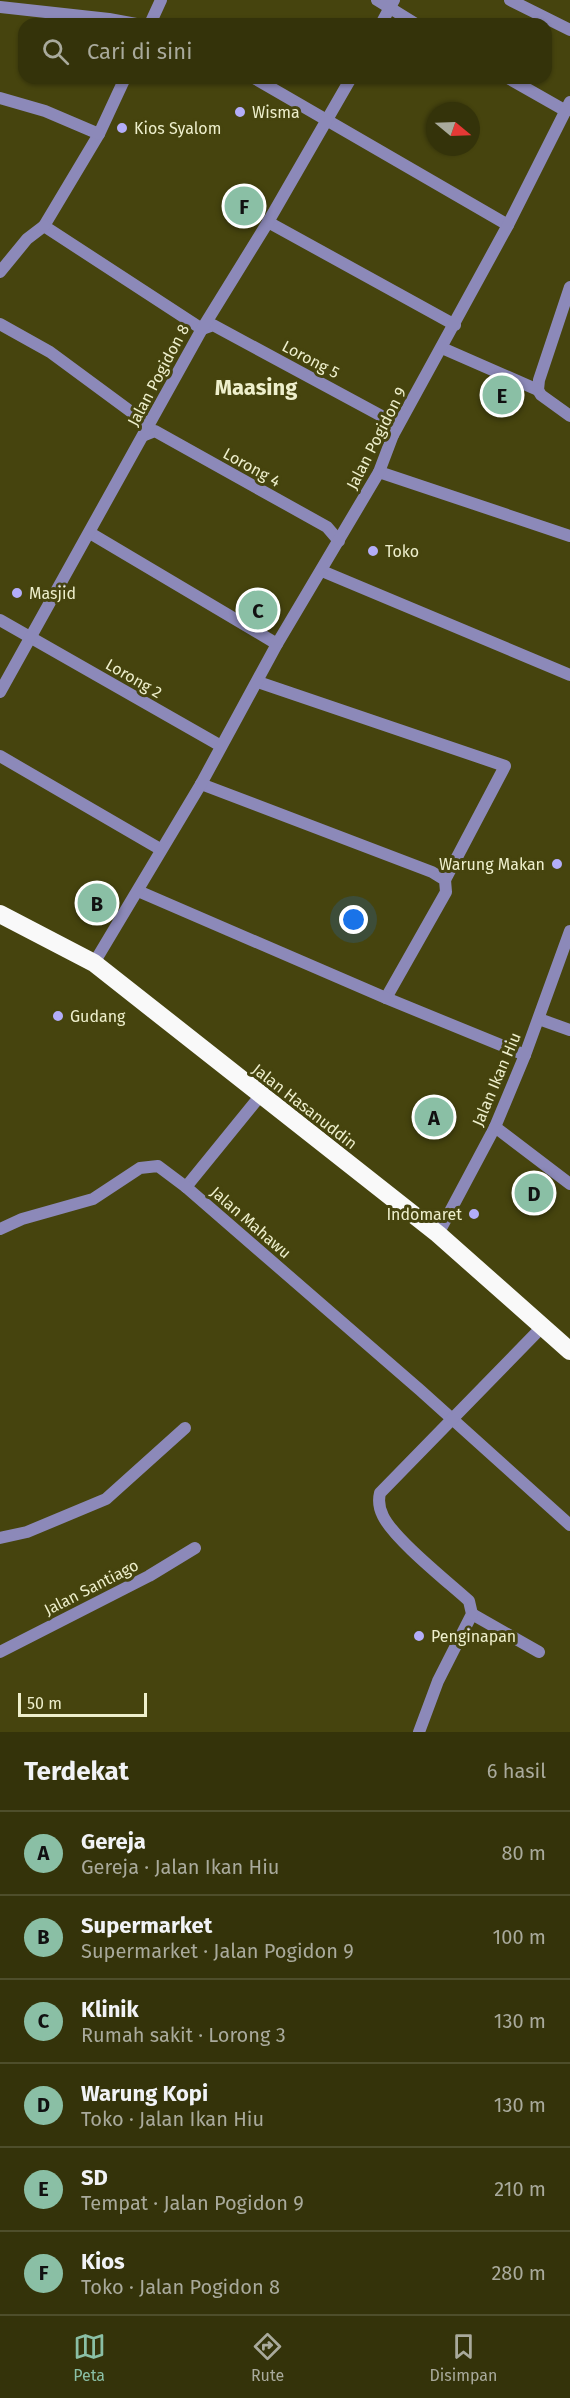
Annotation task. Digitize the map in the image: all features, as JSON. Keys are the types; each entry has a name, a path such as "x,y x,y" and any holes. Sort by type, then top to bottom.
{"highway":[{"name":"Jalan Hasanuddin","path":"0,914 94,963 438,1234 570,1351"}],"street":[{"path":"153,18 161,0"},
{"path":"378,0 392,4 409,18"},
{"path":"510,0 546,18"},
{"path":"384,18 392,4"},
{"path":"0,7 100,18"},
{"path":"552,21 570,30"},
{"path":"0,272 27,239 44,226 99,134 122,84"},
{"path":"264,84 508,225"},
{"name":"Jalan Pogidon 8","path":"0,692 202,328 268,222 348,84"},
{"path":"521,84 568,106"},
{"path":"0,98 45,111 99,134"},
{"name":"Jalan Pogidon 9","path":"94,963 138,891 160,849 201,784 277,644 379,472 393,435 455,325 568,106"},
{"path":"268,222 455,325"},
{"path":"44,226 202,328"},
{"path":"538,390 539,380 570,287"},
{"path":"0,324 50,352 147,430"},
{"name":"Lorong 5","path":"202,328 213,325 389,420 393,435"},
{"path":"442,348 538,390 541,395 570,416"},
{"name":"Lorong 4","path":"147,430 155,432 327,527 339,541"},
{"path":"379,472 570,536"},
{"path":"90,533 277,644"},
{"path":"322,571 570,675"},
{"name":"Lorong 2","path":"0,620 221,746"},
{"path":"258,682 505,766 445,880 446,892 386,998"},
{"path":"0,756 160,849"},
{"path":"201,784 432,872 445,880"},
{"path":"138,891 525,1056"},
{"name":"Jalan Ikan Hiu","path":"438,1234 495,1127 525,1056 570,931"},
{"path":"539,1019 570,1030"},
{"path":"186,1187 260,1096"},
{"path":"495,1127 570,1184"},
{"name":"Jalan Mahawu","path":"0,1229 22,1219 93,1199 145,1166 158,1166 186,1187 452,1419"},
{"path":"419,1732 438,1681 472,1614 469,1601 407,1545 383,1518 379,1505 382,1489 542,1327"},
{"path":"452,1419 570,1525"},
{"path":"0,1538 27,1532 106,1499 184,1428"},
{"name":"Jalan Santiago","path":"0,1652 140,1581 195,1548"},
{"path":"472,1614 539,1652"}],"place":[{"name":"Wisma","path":"240,112"},
{"name":"Kios Syalom","path":"122,128"},
{"name":"Kios","path":"244,206"},
{"name":"SD","path":"502,395"},
{"name":"Toko","path":"373,551"},
{"name":"Masjid","path":"17,593"},
{"name":"Klinik","path":"258,610"},
{"name":"Warung Makan","path":"557,864"},
{"name":"Supermarket","path":"97,903"},
{"name":"Gudang","path":"58,1016"},
{"name":"Gereja","path":"434,1117"},
{"name":"Warung Kopi","path":"534,1193"},
{"name":"Indomaret","path":"474,1214"},
{"name":"Penginapan","path":"419,1636"}],"district":[{"name":"Maasing","path":"256,387"}]}
